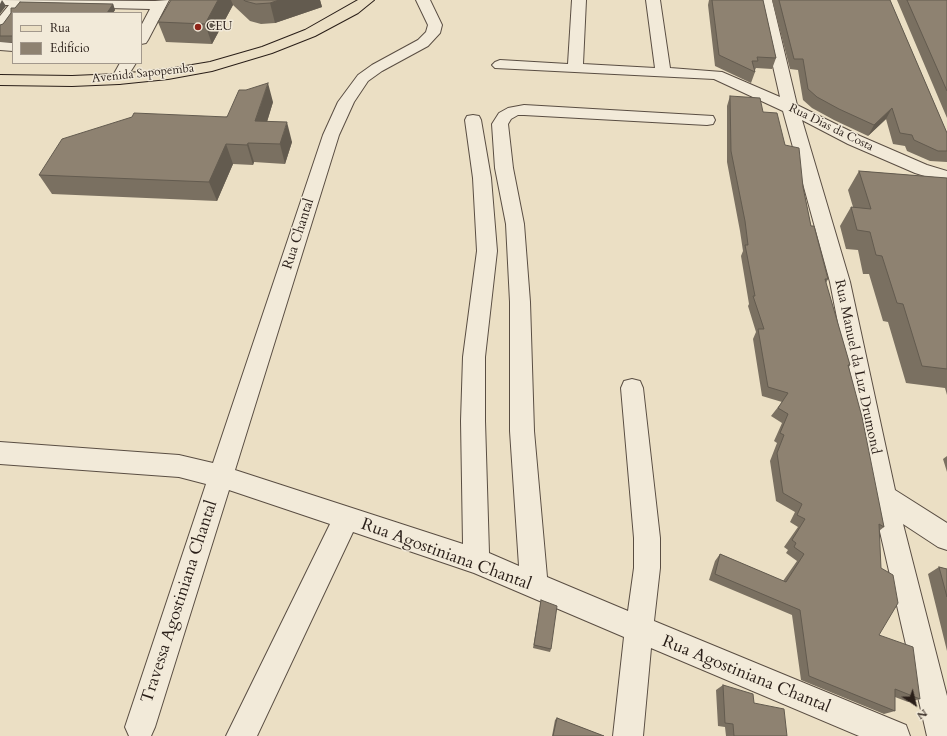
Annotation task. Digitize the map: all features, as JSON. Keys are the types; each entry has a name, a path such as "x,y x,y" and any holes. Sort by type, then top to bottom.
{"main road":[{"name":"Avenida Sapopemba","path":"0,80 72,81 119,79 168,74 212,66 267,50 328,24 367,0"}],"street":[{"name":"Rua Chantal","path":"221,476 331,135 346,102 362,78 377,68 423,43 433,33 435,25 423,0"},
{"path":"575,69 579,0"},
{"path":"500,65 663,73 653,0"},
{"name":"Rua Manuel da Luz Drumond","path":"765,0 790,108 840,282 884,497 942,736"},
{"path":"0,1 125,8 160,2"},
{"path":"0,26 19,1"},
{"path":"142,38 160,2"},
{"path":"0,46 12,47"},
{"path":"119,79 127,64"},
{"name":"Rua Dias da Costa","path":"663,73 716,75 790,108 854,140 921,169 947,178"},
{"path":"534,586 522,431 520,302 515,224 504,168 500,124 505,116 514,111 524,110 707,120"},
{"path":"473,120 482,178 487,251 474,357 473,421 476,561"},
{"path":"628,736 647,568 647,538 632,388"},
{"name":"Rua Agostiniana Chantal","path":"0,453 179,466 221,476 346,519 476,561 639,631 895,736"},
{"name":"Travessa Agostiniana Chantal","path":"140,727 221,476"},
{"path":"884,497 947,538"},
{"path":"241,736 346,519"}],"building":[{"path":"171,0 218,0 205,24 158,22"},
{"path":"244,0 279,0 270,3 256,4"},
{"path":"712,0 763,0 776,58 757,57 758,61 752,61 755,72 719,55"},
{"path":"779,0 890,0 947,133 947,151 938,151 914,140 912,135 900,133 892,108 874,125 817,97 808,89 803,59 794,59"},
{"path":"907,0 947,0 947,91"},
{"path":"20,2 113,4 108,12 12,12 12,36 0,36 0,25 3,24 11,13 11,8 15,8"},
{"path":"268,83 255,121 287,122 280,144 226,144 209,182 39,175 62,139 132,117 134,113 227,117 239,90 246,90"},
{"path":"730,96 760,98 763,112 777,113 785,145 799,148 803,187 811,226 814,226 828,279 825,279 850,365 848,365 862,417 884,527 879,524 881,568 893,575 898,603 879,635 913,647 920,699 895,689 895,711 809,676 800,610 715,574 720,554 786,582 804,554 794,547 796,543 792,540 805,519 797,515 802,504 783,493 777,453 784,435 780,433 788,414 778,408 788,393 768,387 758,329 764,329 753,296 755,296 745,245 748,245 745,221 731,151"},
{"path":"859,171 947,178 947,369 922,366 903,304 897,303 882,256 876,255 870,232 857,230 851,207 871,209"},
{"path":"939,567 947,569 947,597"},
{"path":"541,600 557,606 551,649 534,645"},
{"path":"723,685 753,694 754,703 784,709 787,736 734,736 733,724 725,723"},
{"path":"557,718 604,736 553,736"}],"place":[{"name":"CEU","path":"198,27"}]}
